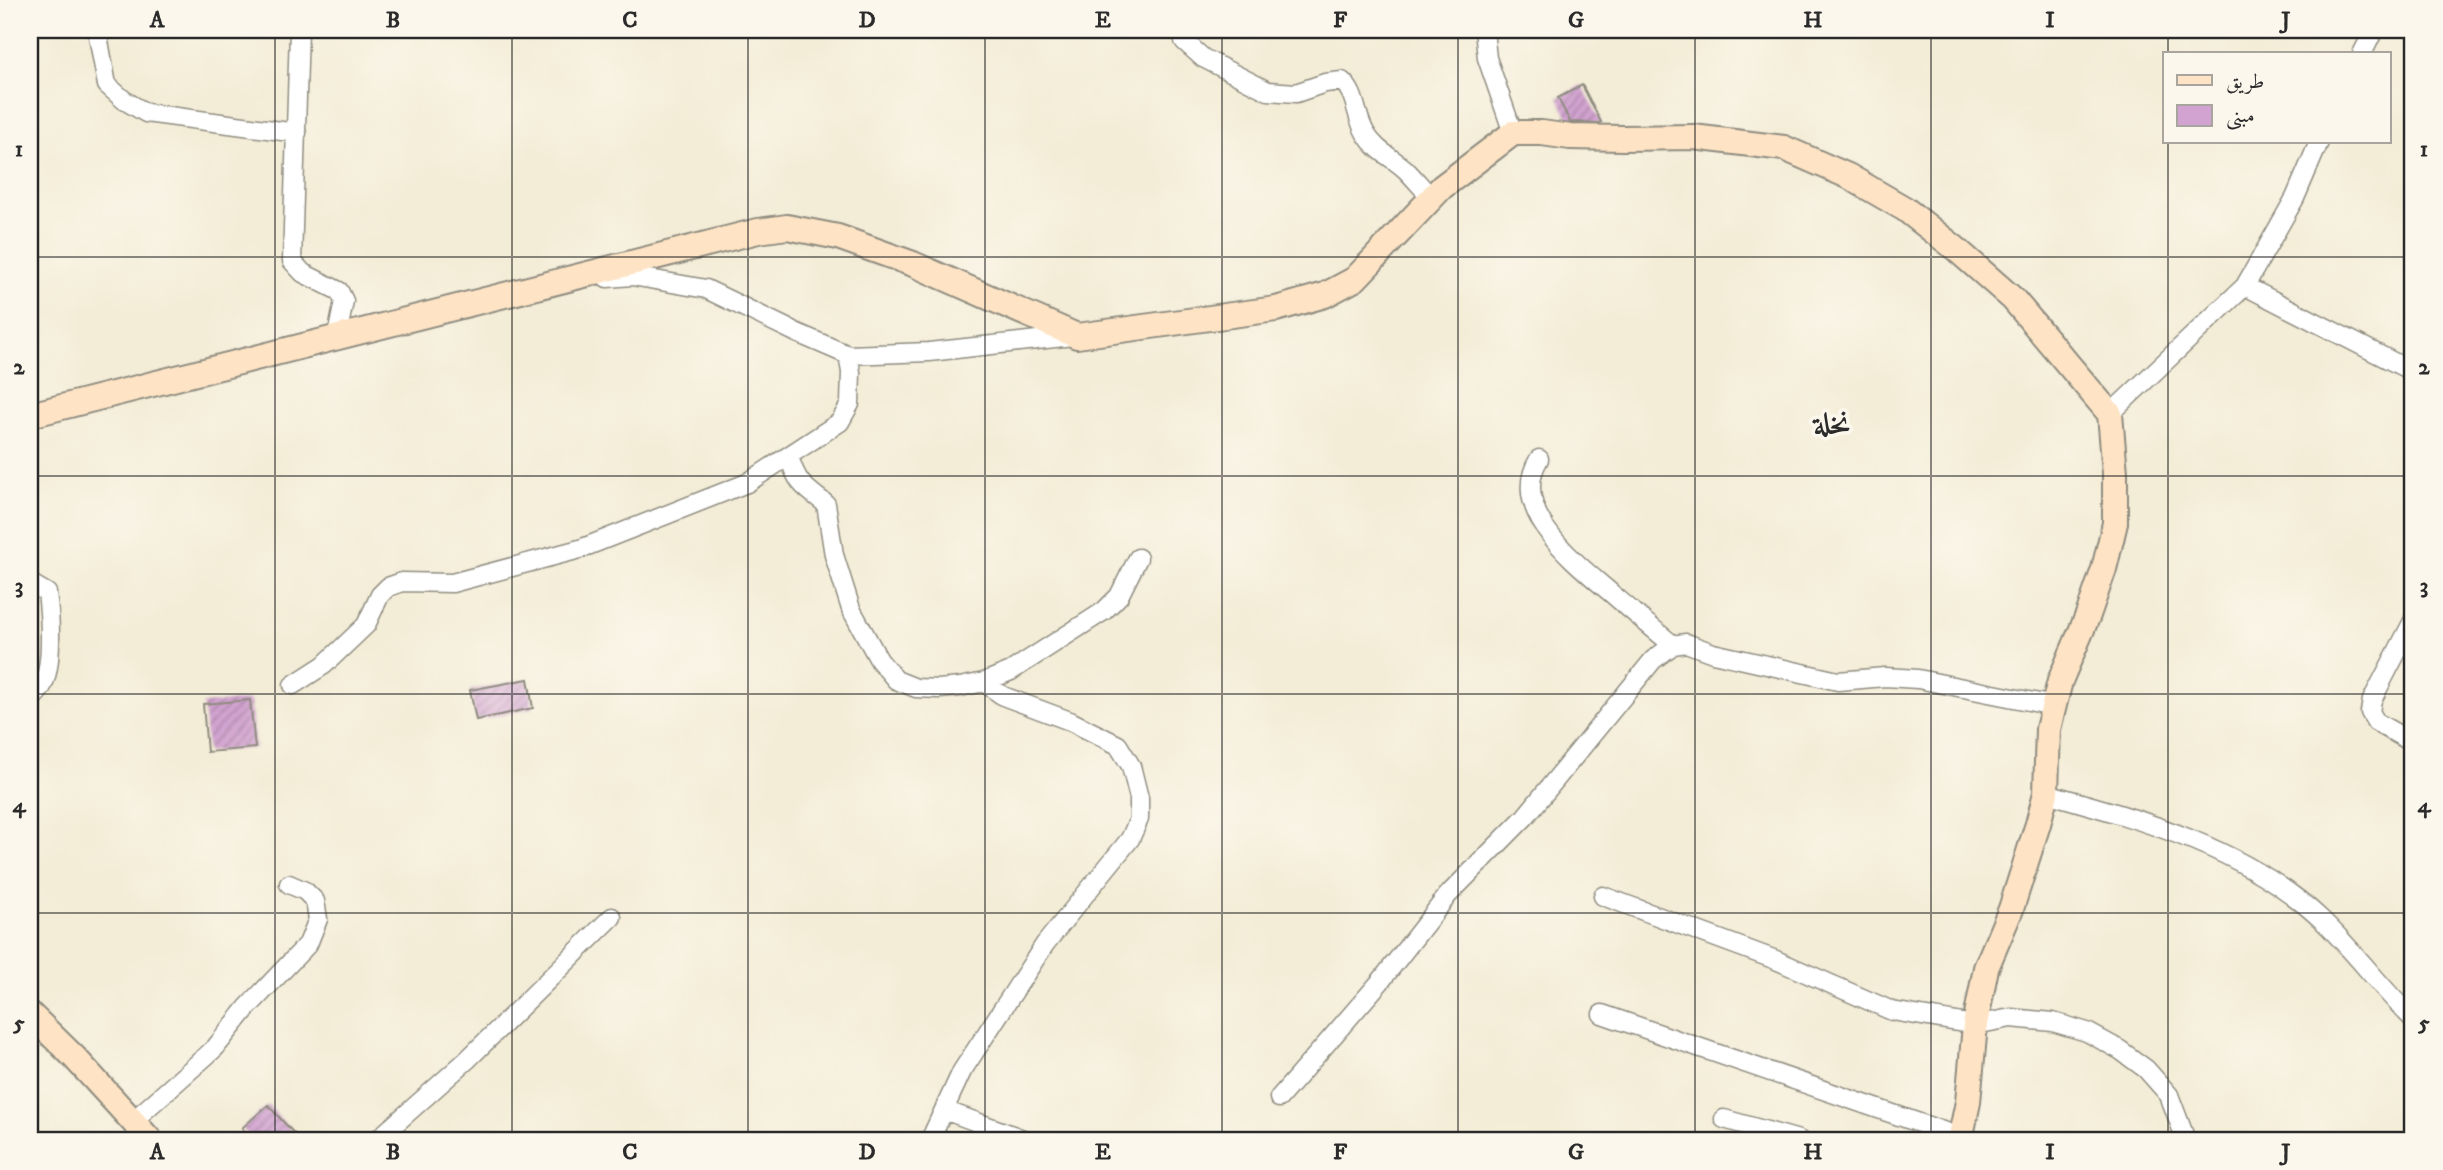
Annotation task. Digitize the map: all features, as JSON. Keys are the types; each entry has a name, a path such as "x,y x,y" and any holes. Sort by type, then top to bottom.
{"street":[{"path":"97,30 107,85 124,100 146,113 297,133"},
{"path":"299,30 292,261 303,273 339,291 344,301 337,336"},
{"path":"1484,30 1487,58 1513,134"},
{"path":"2363,52 2374,30"},
{"path":"1184,41 1203,58 1268,91 1296,93 1325,83 1342,81 1351,89 1364,132 1376,149 1405,169 1432,198"},
{"path":"565,280 632,276 706,289 848,355 929,352 1076,336 1276,309 1325,295 1355,279 1432,198 1462,171 1513,134 1623,138 1693,137 1784,148 1848,176 1905,209 2013,299 2110,414 2115,473 2115,523 2104,569 2060,681 2048,729 2046,793 2020,885 1986,968 1975,1025 1968,1102 1960,1138 1602,1014"},
{"path":"2110,414 2245,286 2295,198 2318,144"},
{"path":"30,415 758,231 787,227 838,237 913,264 1076,336"},
{"path":"2245,286 2413,372"},
{"path":"293,685 324,665 352,640 366,625 380,595 388,587 402,582 452,583 580,549 747,483 840,422 850,404 851,372 848,355"},
{"path":"789,456 795,477 826,504 834,555 851,609 879,660 896,680 916,688 939,690 984,681 1011,671 1104,611 1119,596 1138,558"},
{"path":"1539,459 1532,470 1532,491 1536,512 1544,527 1574,561 1673,645"},
{"path":"30,583 47,593 50,614 47,670 42,687 30,701"},
{"path":"2413,621 2372,700 2370,712 2376,722 2413,743"},
{"path":"1279,1098 1380,982 1448,895 1525,817 1653,660 1673,645 1686,643 1713,653 1838,681 1885,677 1918,679 2054,706"},
{"path":"930,1140 961,1070 1045,944 1130,839 1139,819 1139,798 1131,766 1118,746 1070,721 1003,696 984,681"},
{"path":"2046,793 2136,818 2237,860 2283,888 2323,921 2413,1019"},
{"path":"134,1120 215,1048 247,1008 308,944 318,919 315,901 305,891 289,884"},
{"path":"1603,896 1776,960 1892,1011 1975,1025 2011,1018 2053,1022 2087,1032 2120,1050 2146,1069 2169,1095 2186,1140"},
{"path":"377,1140 467,1060 611,917"},
{"path":"30,1014 134,1120 150,1140"},
{"path":"944,1110 1026,1140"},
{"path":"1724,1119 1799,1140"}],"building":[{"path":"1582,85 1601,122 1599,123 1570,122 1558,98"},
{"path":"528,679 533,708 476,720 470,690"},
{"path":"250,700 255,748 207,752 203,704"},
{"path":"268,1105 300,1140 252,1140 242,1128"}],"district":[{"name":"نخلة","path":"1832,425"}]}
